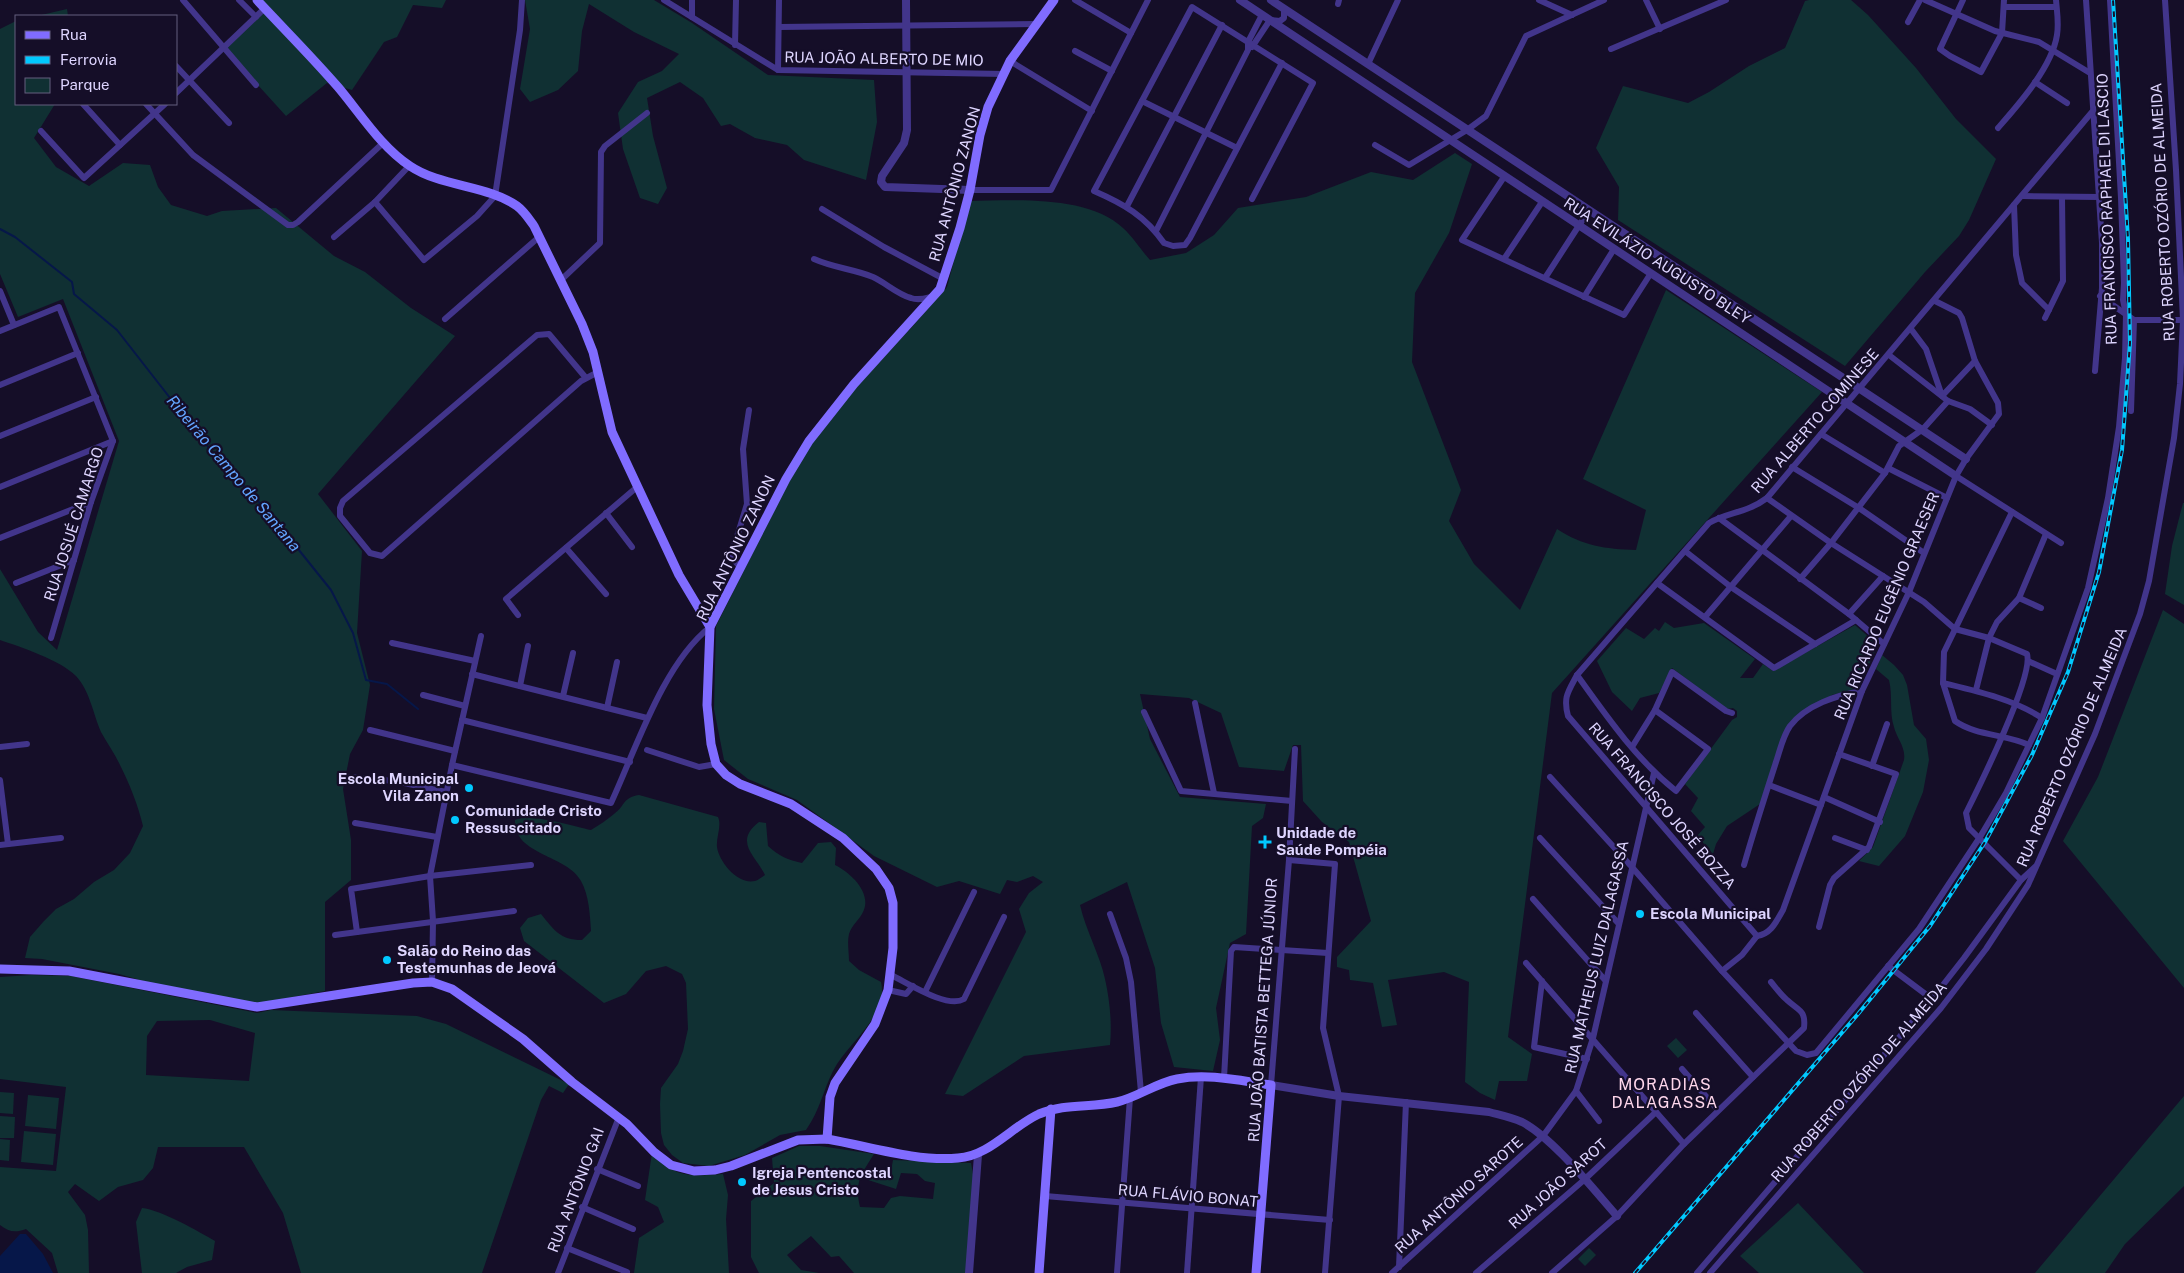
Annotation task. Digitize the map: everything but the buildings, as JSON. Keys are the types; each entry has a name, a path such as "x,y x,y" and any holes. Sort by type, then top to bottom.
{"main road":[{"path":"257,0 317,62 383,143 409,166 429,177 495,196 517,206 534,226 582,324 593,352 612,432 679,575 710,627"},
{"name":"RUA ANTÔNIO ZANON","path":"716,764 711,744 707,705 710,627 786,479 809,441 854,384 935,296 944,279 970,190 980,135 988,107 1010,61 1054,0"},
{"path":"716,764 726,775 740,784 791,804 844,838 876,869 889,888 894,903 891,975 888,990 882,1010 874,1024 834,1083 830,1097 827,1139"},
{"path":"0,969 69,971 257,1007 412,982 432,982 452,989 523,1039 572,1082 619,1117 665,1161 679,1168 694,1171 724,1169 798,1140 827,1139 926,1158 958,1158 978,1155 1028,1119 1050,1109 1065,1106 1103,1104 1130,1098 1177,1079 1224,1078 1271,1085"},
{"name":"RUA JOÃO BATISTA BETTEGA JÚNIOR","path":"1256,1273 1271,1085"},
{"path":"1039,1273 1050,1109"}],"street":[{"path":"183,0 256,85"},
{"path":"239,0 256,17"},
{"path":"375,202 424,260 477,216 495,196 520,30 522,0"},
{"name":"RUA JOÃO ALBERTO DE MIO","path":"664,0 778,70 1004,74"},
{"path":"692,0 692,17"},
{"path":"736,0 736,45"},
{"path":"778,70 779,0"},
{"path":"906,0 907,130 904,143 882,176 881,182 885,186 970,190 1051,190 1148,0"},
{"path":"1075,0 1131,33"},
{"name":"RUA EVILÁZIO AUGUSTO BLEY","path":"1240,0 1449,141 2061,544"},
{"name":"RUA EVILÁZIO AUGUSTO BLEY","path":"1271,0 1966,459"},
{"path":"1368,64 1398,0"},
{"path":"1539,0 1572,15"},
{"path":"1375,145 1409,164 1467,130 1486,116 1526,36 1604,0"},
{"path":"1646,0 1660,29"},
{"path":"1611,50 1726,0"},
{"path":"1908,22 1920,0"},
{"path":"1925,0 2002,33 2029,38 2090,73"},
{"path":"1963,0 1940,47 1941,50 1981,72 2002,33 2004,3 2056,3 2058,25 2052,50 2029,93 1998,128"},
{"path":"2086,0 2102,243 2095,371"},
{"name":"RUA FRANCISCO RAPHAEL DI LASCIO","path":"1788,1043 1796,1051 1807,1055 1816,1052 1919,929 1980,837 2006,793 2042,718 2088,588 2108,498 2123,389 2126,314 2123,300 2122,198 2110,0"},
{"name":"RUA ROBERTO OZÓRIO DE ALMEIDA","path":"1710,1273 1953,994 2015,908 2036,866 2100,719 2134,631 2145,595 2176,420 2183,320 2165,0"},
{"path":"1252,199 1312,82 1282,63 1222,26 1192,7 1094,191 1127,206 1156,231 1164,243 1173,246 1185,245 1282,63"},
{"path":"178,92 265,8"},
{"path":"1248,50 1254,46 1270,20 1280,21 1284,18 1284,9"},
{"path":"1156,231 1248,50 1248,42 1262,15"},
{"path":"779,26 906,27 1036,24"},
{"path":"1127,206 1222,26"},
{"path":"1074,51 1112,71"},
{"path":"1010,61 1092,111"},
{"path":"178,68 229,123"},
{"path":"2035,82 2066,103"},
{"path":"1142,101 1236,148"},
{"path":"84,105 120,145"},
{"path":"147,105 193,155 288,225 298,222 383,143"},
{"path":"41,132 84,178 164,105"},
{"name":"RUA ALBERTO COMINESE","path":"1568,716 1565,704 1566,694 1577,675 1710,523 1719,518 1736,514 1767,498 1935,301 1965,262 2092,112"},
{"path":"560,281 600,242 601,152 605,146 647,113"},
{"path":"334,237 375,202 409,166"},
{"path":"1504,177 1462,240 1624,315 1651,273"},
{"path":"2022,196 2100,198"},
{"path":"2045,318 2063,282 2062,196"},
{"path":"1504,259 1542,202"},
{"path":"2014,205 2016,255 2022,283 2049,310"},
{"path":"822,210 884,247 944,279"},
{"path":"1545,278 1589,210"},
{"path":"445,319 539,237"},
{"path":"1584,297 1614,249"},
{"path":"814,259 831,267 848,269 874,278 912,299 922,300 935,296"},
{"path":"0,292 14,325 0,331"},
{"path":"2100,296 2134,320 2183,320"},
{"name":"RUA RICARDO EUGÊNIO GRAESER","path":"1722,971 1742,955 1757,936 1765,934 1774,926 1783,910 1862,691 1909,592 1956,476 1966,459 1998,418 1999,409 1975,361 1962,318 1959,313 1935,301"},
{"name":"RUA JOSUÉ CAMARGO","path":"14,325 59,307 113,441 91,502 51,638"},
{"path":"2131,411 2134,320"},
{"path":"1910,330 1926,349 1945,399"},
{"path":"586,378 549,334 537,335 343,501 340,508 340,516 370,553 382,556 586,378 598,372"},
{"path":"0,385 78,353"},
{"path":"1889,355 1945,399 1970,409 1992,425"},
{"path":"1800,579 1831,543 1887,471 1896,452 1905,441 1922,429 1975,361"},
{"path":"0,436 96,397"},
{"path":"741,568 733,559 732,553 747,504 743,449 749,410"},
{"path":"1821,434 1887,471 1947,498"},
{"path":"0,487 113,441"},
{"path":"1792,467 1858,508 1924,554"},
{"path":"518,615 506,599 637,487"},
{"path":"1767,498 1831,543 1909,592 1956,628 2026,652 2029,656 2022,688 1966,813 1968,828 1980,837 2021,880"},
{"path":"0,538 91,502"},
{"path":"2012,512 1944,652 1943,683 1955,721 2001,737 2013,738 2029,745"},
{"path":"606,513 632,548"},
{"path":"1705,617 1791,516"},
{"path":"1719,518 1849,614 1884,644"},
{"path":"1976,690 1989,638 1997,622 2019,598 2046,534"},
{"path":"566,548 606,594"},
{"path":"1686,551 1731,586 1815,644"},
{"path":"16,583 74,560"},
{"path":"1849,614 1883,576"},
{"path":"1657,583 1774,668 1856,620"},
{"path":"2019,598 2041,608"},
{"path":"452,765 611,803 630,762 647,718 685,652 710,627"},
{"path":"432,982 433,921 430,876 446,792 481,636"},
{"path":"392,643 475,661"},
{"path":"520,686 528,646"},
{"path":"563,696 573,653"},
{"path":"2028,661 2057,674"},
{"path":"607,708 617,662"},
{"path":"1632,747 1655,710 1672,672 1726,711 1732,713"},
{"path":"472,674 647,718"},
{"path":"1577,675 1654,773 1676,791 1708,749 1655,710"},
{"path":"1943,683 1976,690 2028,709 2042,718"},
{"path":"1744,865 1769,784 1790,726 1808,711 1836,696 1862,691"},
{"path":"423,695 465,706"},
{"path":"1195,704 1214,793"},
{"path":"1144,712 1181,791 1292,801"},
{"name":"RUA FRANCISCO JOSÉ BOZZA","path":"1568,716 1757,936"},
{"path":"462,720 630,762"},
{"path":"1872,766 1887,724"},
{"path":"370,730 455,750"},
{"path":"0,747 26,744"},
{"name":"RUA JOÃO BATISTA BETTEGA JÚNIOR","path":"1271,1085 1295,749"},
{"path":"647,750 699,767 716,764"},
{"path":"1819,927 1830,885 1834,878 1866,850 1880,822 1896,774 1839,754"},
{"name":"RUA MATHEUS LUIZ DALAGASSA","path":"1543,1136 1576,1091 1587,1059 1654,773"},
{"path":"348,777 395,782 446,792"},
{"path":"1550,777 1788,1043"},
{"path":"0,780 8,844"},
{"path":"1769,784 1821,805"},
{"path":"1824,796 1880,822"},
{"path":"355,823 437,837"},
{"path":"0,845 62,838"},
{"path":"1540,838 1618,923"},
{"path":"1835,838 1866,850"},
{"path":"1288,860 1335,864 1323,1028 1339,1096 1326,1273"},
{"path":"357,932 351,889 430,876 531,865"},
{"path":"1697,1273 1932,999 2021,880 2036,866"},
{"path":"926,992 974,892"},
{"path":"1533,899 1605,980"},
{"path":"335,935 514,912"},
{"path":"1110,914 1126,958 1131,982 1141,1092"},
{"path":"891,975 948,1002 959,1002 964,999 1004,917"},
{"path":"1224,1078 1231,952 1234,947 1328,953"},
{"path":"1526,963 1684,1144"},
{"path":"1888,966 1932,999"},
{"path":"1542,981 1534,1047 1587,1059"},
{"path":"1552,1273 1617,1216 1684,1144 1804,1028 1805,1019 1801,1010 1786,1000 1771,982"},
{"path":"888,990 906,994 913,986"},
{"path":"1696,1013 1753,1077"},
{"path":"1682,1069 1718,1110"},
{"path":"1187,1273 1201,1077"},
{"path":"1271,1085 1339,1096 1406,1102 1506,1116 1523,1123 1543,1136 1617,1216"},
{"path":"1576,1091 1599,1121"},
{"path":"1117,1273 1130,1098"},
{"path":"1399,1267 1406,1102"},
{"name":"RUA JOÃO SAROT","path":"1476,1273 1584,1180 1656,1112"},
{"name":"RUA ANTÔNIO GAI","path":"558,1273 582,1207 619,1117"},
{"name":"RUA ANTÔNIO SAROTE","path":"1392,1273 1543,1136"},
{"path":"969,1273 978,1155"},
{"path":"597,1169 638,1186"},
{"path":"1788,1169 1794,1176"},
{"path":"1768,1192 1775,1198"},
{"name":"RUA FLÁVIO BONAT","path":"1045,1196 1330,1220"},
{"path":"582,1207 634,1229"},
{"path":"567,1248 627,1272"}],"green space":[{"path":"260,0 446,0 442,8 413,5 397,37 384,42 352,90 327,83 286,116 225,49 267,10"},
{"path":"525,0 654,0 692,23 768,75 874,80 877,122 866,180 804,160 787,145 755,138 730,124 721,126 703,98 680,82 647,98 653,136 667,188 658,204 640,198 623,149 618,113 638,82 662,71 679,54 634,32 589,4 582,31 578,71 558,90 530,102 520,89 530,29"},
{"path":"1851,0 1868,15 1916,68 1956,119 1996,159 1969,220 1959,236 1925,272 1845,366 1618,220 1619,187 1596,148 1623,86 1688,103 1749,66 1785,48 1805,1"},
{"path":"67,9 68,15 41,15"},
{"path":"15,22 15,105 54,105 34,138 56,167 89,186 123,163 150,165 158,187 171,205 207,216 222,211 276,208 334,256 365,272 411,308 455,336 318,494 362,551 357,633 370,685 363,730 350,754 343,789 351,840 351,880 325,902 325,991 255,1004 164,987 119,974 42,959 25,958 30,937 44,921 56,909 74,899 94,882 114,870 130,853 143,826 127,780 101,732 81,682 69,670 50,659 0,640 0,569 38,632 57,650 119,441 63,299 18,317 0,274 0,29"},
{"path":"1455,153 1472,164 1449,233 1415,293 1412,362 1461,490 1449,521 1474,564 1520,610 1557,529 1595,546 1636,550 1646,510 1583,479 1666,290 1822,392 1552,693 1508,1037 1532,1054 1527,1081 1499,1081 1495,1100 1480,1093 1465,1082 1469,982 1444,972 1388,980 1397,1025 1382,1027 1373,983 1350,980 1349,970 1337,967 1337,957 1371,921 1349,842 1322,822 1303,801 1301,745 1293,745 1284,771 1239,767 1221,713 1189,698 1140,694 1150,739 1180,797 1266,804 1263,818 1252,826 1246,934 1230,943 1216,1008 1220,1040 1213,1071 1174,1067 1161,1023 1155,968 1127,882 1080,905 1105,979 1110,1012 1110,1045 1024,1056 963,1096 945,1094 1026,932 1019,909 1029,893 1043,882 1033,876 1017,882 1007,880 1000,894 959,881 937,887 874,856 797,800 748,779 724,760 714,709 716,626 803,454 855,388 947,287 970,201 1029,200 1071,205 1091,210 1108,217 1123,228 1150,260 1186,253 1214,235 1238,208 1306,197 1371,172 1413,180"},
{"path":"2183,503 2184,605 2165,594 2172,546"},
{"path":"2163,610 2184,624 2184,988 2063,841 2098,777"},
{"path":"1665,622 1674,628 1704,623 1755,659 1740,678 1753,678 1763,664 1773,671 1855,625 1878,645 1858,688 1832,695 1792,720 1760,804 1727,826 1716,844 1713,854 1697,836 1705,827 1691,811 1698,798 1685,784 1732,720 1737,717 1737,711 1733,708 1727,709 1672,668 1659,693 1640,698 1632,711 1612,692 1597,661 1626,628 1644,639 1655,628 1659,631"},
{"path":"1882,655 1903,675 1907,685 1914,725 1926,739 1929,760 1923,792 1905,836 1879,866 1859,861 1873,847 1904,760 1903,747 1895,731 1893,721 1889,680 1876,669"},
{"path":"639,795 718,817 717,847 721,859 736,876 749,881 755,881 765,875 752,855 747,843 751,829 759,822 766,823 768,846 780,855 797,862 802,863 818,843 831,842 836,848 835,865 854,879 863,892 865,899 862,914 849,934 849,961 859,970 881,982 882,994 873,1018 833,1071 815,1115 806,1130 780,1135 745,1155 709,1166 683,1163 672,1155 664,1145 661,1133 661,1088 678,1064 688,1029 686,983 682,974 666,966 646,971 626,994 604,1003 524,941 520,928 528,918 541,914 558,933 568,938 582,940 591,931 590,912 581,881 574,872 564,865 531,848 522,841 517,832 515,820 522,818 541,819 591,830 618,811 627,800"},
{"path":"31,975 71,976 257,1013 271,1010 417,1016 446,1024 569,1084 563,1093 549,1086 541,1100 482,1273 301,1273 283,1213 244,1147 158,1147 153,1168 143,1180 118,1187 99,1201 75,1184 68,1192 85,1215 88,1230 89,1273 58,1273 52,1253 26,1229 12,1231 0,1225 0,1167 56,1171 66,1087 0,1079 0,977","holes":["210,1020 255,1033 249,1081 146,1075 147,1036 157,1021"]},
{"path":"1676,1038 1687,1050 1678,1058 1667,1046"},
{"path":"0,1092 14,1093 13,1114 0,1113"},
{"path":"28,1095 59,1098 56,1129 25,1126"},
{"path":"2184,1096 2184,1186 2125,1244 2105,1273 2035,1273"},
{"path":"0,1116 15,1117 14,1138 0,1138"},
{"path":"24,1131 56,1134 53,1165 21,1162"},
{"path":"0,1139 10,1140 9,1161 0,1160"},
{"path":"799,1146 820,1146 874,1154 865,1168 858,1185 860,1207 884,1208 891,1198 900,1196 933,1199 935,1183 925,1181 917,1174 901,1173 896,1189 865,1179 873,1170 891,1171 893,1160 971,1163 974,1180 967,1273 854,1273 839,1256 831,1257 811,1236 787,1255 801,1270 819,1273 759,1273 751,1257 751,1201 774,1183 772,1158"},
{"path":"652,1153 669,1168 677,1172 693,1175 723,1174 728,1195 726,1219 729,1273 634,1273 639,1238 664,1222 658,1207 645,1200"},
{"path":"1798,1203 1864,1273 1759,1273 1740,1256"},
{"path":"142,1208 169,1217 215,1241 212,1260 187,1267 176,1273 142,1273 136,1222"},
{"path":"1589,1248 1596,1255 1585,1266 1578,1259"}],"shaded area":[{"path":"20,1234 26,1234 43,1254 53,1273 0,1273 0,1256"}],"waterway":[{"name":"Ribeirão Campo de Santana","path":"0,229 15,237 72,282 74,294 117,330 213,453 270,514 331,590 353,633 366,680 387,684 418,709"}],"railway":[{"path":"1635,1273 1858,1014 1930,926 1985,842 2032,755 2068,672 2099,572 2122,450 2130,343 2128,239 2113,0"}],"place":[{"name":"Escola Municipal Vila Zanon","path":"469,788"},
{"name":"Comunidade Cristo Ressuscitado","path":"455,820"},
{"name":"Unidade de Saúde Pompéia","path":"1265,842"},
{"name":"Escola Municipal","path":"1640,914"},
{"name":"Salão do Reino das Testemunhas de Jeová","path":"387,960"},
{"name":"Igreja Pentencostal de Jesus Cristo","path":"742,1182"}],"district":[{"name":"MORADIAS DALAGASSA","path":"1665,1093"}]}
